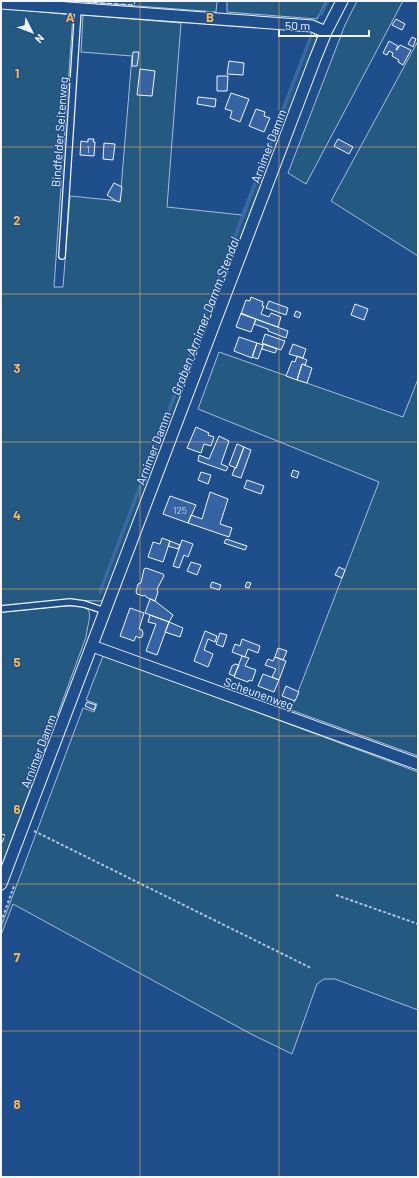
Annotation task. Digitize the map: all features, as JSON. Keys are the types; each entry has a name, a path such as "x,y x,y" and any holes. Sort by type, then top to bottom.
{"street":[{"name":"Arnimer Damm","path":"1,884 315,59 326,32 342,1"},
{"path":"1,3 312,26 326,32"},
{"name":"Scheunenweg","path":"92,646 418,764"}],"lane":[{"name":"Bindfelder Seitenweg","path":"62,256 78,9"},
{"path":"1,609 70,602 84,604 105,611"}],"path":[{"path":"24,826 311,968"},
{"path":"336,896 418,924"}],"shaded area":[{"path":"72,1 217,1 216,12"},
{"path":"227,1 326,1 317,19 227,12"},
{"path":"357,1 403,1 306,184 288,173 345,25"},
{"path":"1,8 73,15 54,287 63,287 70,196 120,201 132,56 81,52 83,15 181,23 167,207 242,215 312,32 317,37 308,66 251,210 105,598 101,601 67,600 1,606"},
{"path":"418,41 418,256 331,201"},
{"path":"219,352 403,417 418,379 418,756 291,710 379,482 198,409"},
{"path":"67,606 83,607 89,612 86,637 1,869 1,612"},
{"path":"103,656 418,772 418,1010 335,979 324,979 317,984 292,1054 251,1034 13,904 1,935 1,927 83,708 94,712 97,704 86,700"}],"building":[{"path":"396,19 405,24 402,30 392,25"},
{"path":"412,37 416,39 413,47 408,44"},
{"path":"389,41 398,46 396,50 400,45 411,50 403,65 398,62 399,60 392,56 393,53 389,51 387,55 383,53"},
{"path":"133,52 139,52 137,66 132,66"},
{"path":"229,61 244,63 243,75 227,74"},
{"path":"140,69 155,71 152,96 137,95"},
{"path":"217,76 228,76 227,91 217,91"},
{"path":"231,93 249,99 240,122 230,118 232,111 225,109"},
{"path":"198,97 216,99 215,107 197,104"},
{"path":"256,109 265,112 264,116 270,118 264,132 249,126"},
{"path":"88,139 94,139 94,156 80,155 81,141 88,142"},
{"path":"338,139 353,147 349,154 334,146"},
{"path":"104,143 115,144 113,160 103,159"},
{"path":"114,183 122,187 120,202 107,195"},
{"path":"251,297 263,302 262,306 264,306 261,314 269,317 271,313 281,317 278,327 241,314 246,300 250,301"},
{"path":"269,301 288,308 286,315 266,308"},
{"path":"355,304 368,309 364,320 351,315"},
{"path":"296,311 301,313 299,318 294,316"},
{"path":"241,313 256,319 251,332 236,327"},
{"path":"256,319 288,331 286,338 254,324"},
{"path":"265,334 285,341 281,350 262,343"},
{"path":"239,337 257,343 252,358 234,351"},
{"path":"257,343 263,345 258,359 252,357"},
{"path":"263,344 277,349 275,353 262,349"},
{"path":"293,344 306,349 303,358 289,354"},
{"path":"297,356 307,360 305,365 302,364 297,380 286,376 292,361 295,362"},
{"path":"302,364 312,368 307,383 297,380"},
{"path":"196,427 214,437 211,446 204,444 201,453 187,448"},
{"path":"219,436 229,441 221,464 228,467 226,471 198,461 199,455 209,459"},
{"path":"237,444 244,447 236,468 229,465"},
{"path":"244,447 251,450 241,478 232,475"},
{"path":"293,470 299,472 297,478 291,476"},
{"path":"201,472 211,475 208,484 198,480"},
{"path":"247,480 264,486 261,494 244,488"},
{"path":"210,492 228,499 220,524 232,528 229,537 188,523 191,515 202,519"},
{"path":"170,496 196,505 188,523 163,514"},
{"path":"162,538 170,541 163,562 148,557 153,542 160,544"},
{"path":"226,539 247,546 245,550 224,543"},
{"path":"182,540 193,544 188,557 184,555 179,568 173,566"},
{"path":"170,541 180,545 178,549 168,546"},
{"path":"191,562 201,565 197,575 187,571"},
{"path":"339,567 345,570 342,578 335,575"},
{"path":"146,568 163,574 164,576 157,589 158,592 155,601 146,597 145,595 143,596 137,594 136,592 138,584 141,583 144,569"},
{"path":"212,582 221,585 219,590 210,587"},
{"path":"247,582 251,583 249,588 245,587"},
{"path":"150,599 155,601 173,615 169,622 145,613"},
{"path":"130,608 144,613 139,629 142,630 142,637 139,638 136,636 134,641 120,636"},
{"path":"150,615 169,622 157,655 146,651 156,624 148,622"},
{"path":"169,622 183,628 180,637 165,632"},
{"path":"205,631 217,636 215,642 208,639 204,650 213,654 208,667 194,661"},
{"path":"220,633 227,635 223,647 216,644"},
{"path":"242,639 260,646 258,653 248,649 245,657 232,652 235,644 240,646"},
{"path":"278,648 287,651 283,660 275,657"},
{"path":"242,656 249,658 245,666 256,670 252,681 249,680 248,682 234,677"},
{"path":"275,657 286,661 279,680 272,677 276,669 265,665 268,659 273,661"},
{"path":"235,664 239,665 234,676 229,674 232,666"},
{"path":"263,674 279,680 274,692 258,686"},
{"path":"286,686 299,692 295,701 282,696"},
{"path":"87,702 96,705 94,710 85,706"}],"waterway":[{"name":"Graben Arnimer Damm Stendal","path":"321,14 328,1"},
{"name":"Graben Arnimer Damm Stendal","path":"100,592 310,39"}],"fence":[{"path":"72,1 134,5 135,1"},
{"path":"1,834 5,835 1,846"}]}
